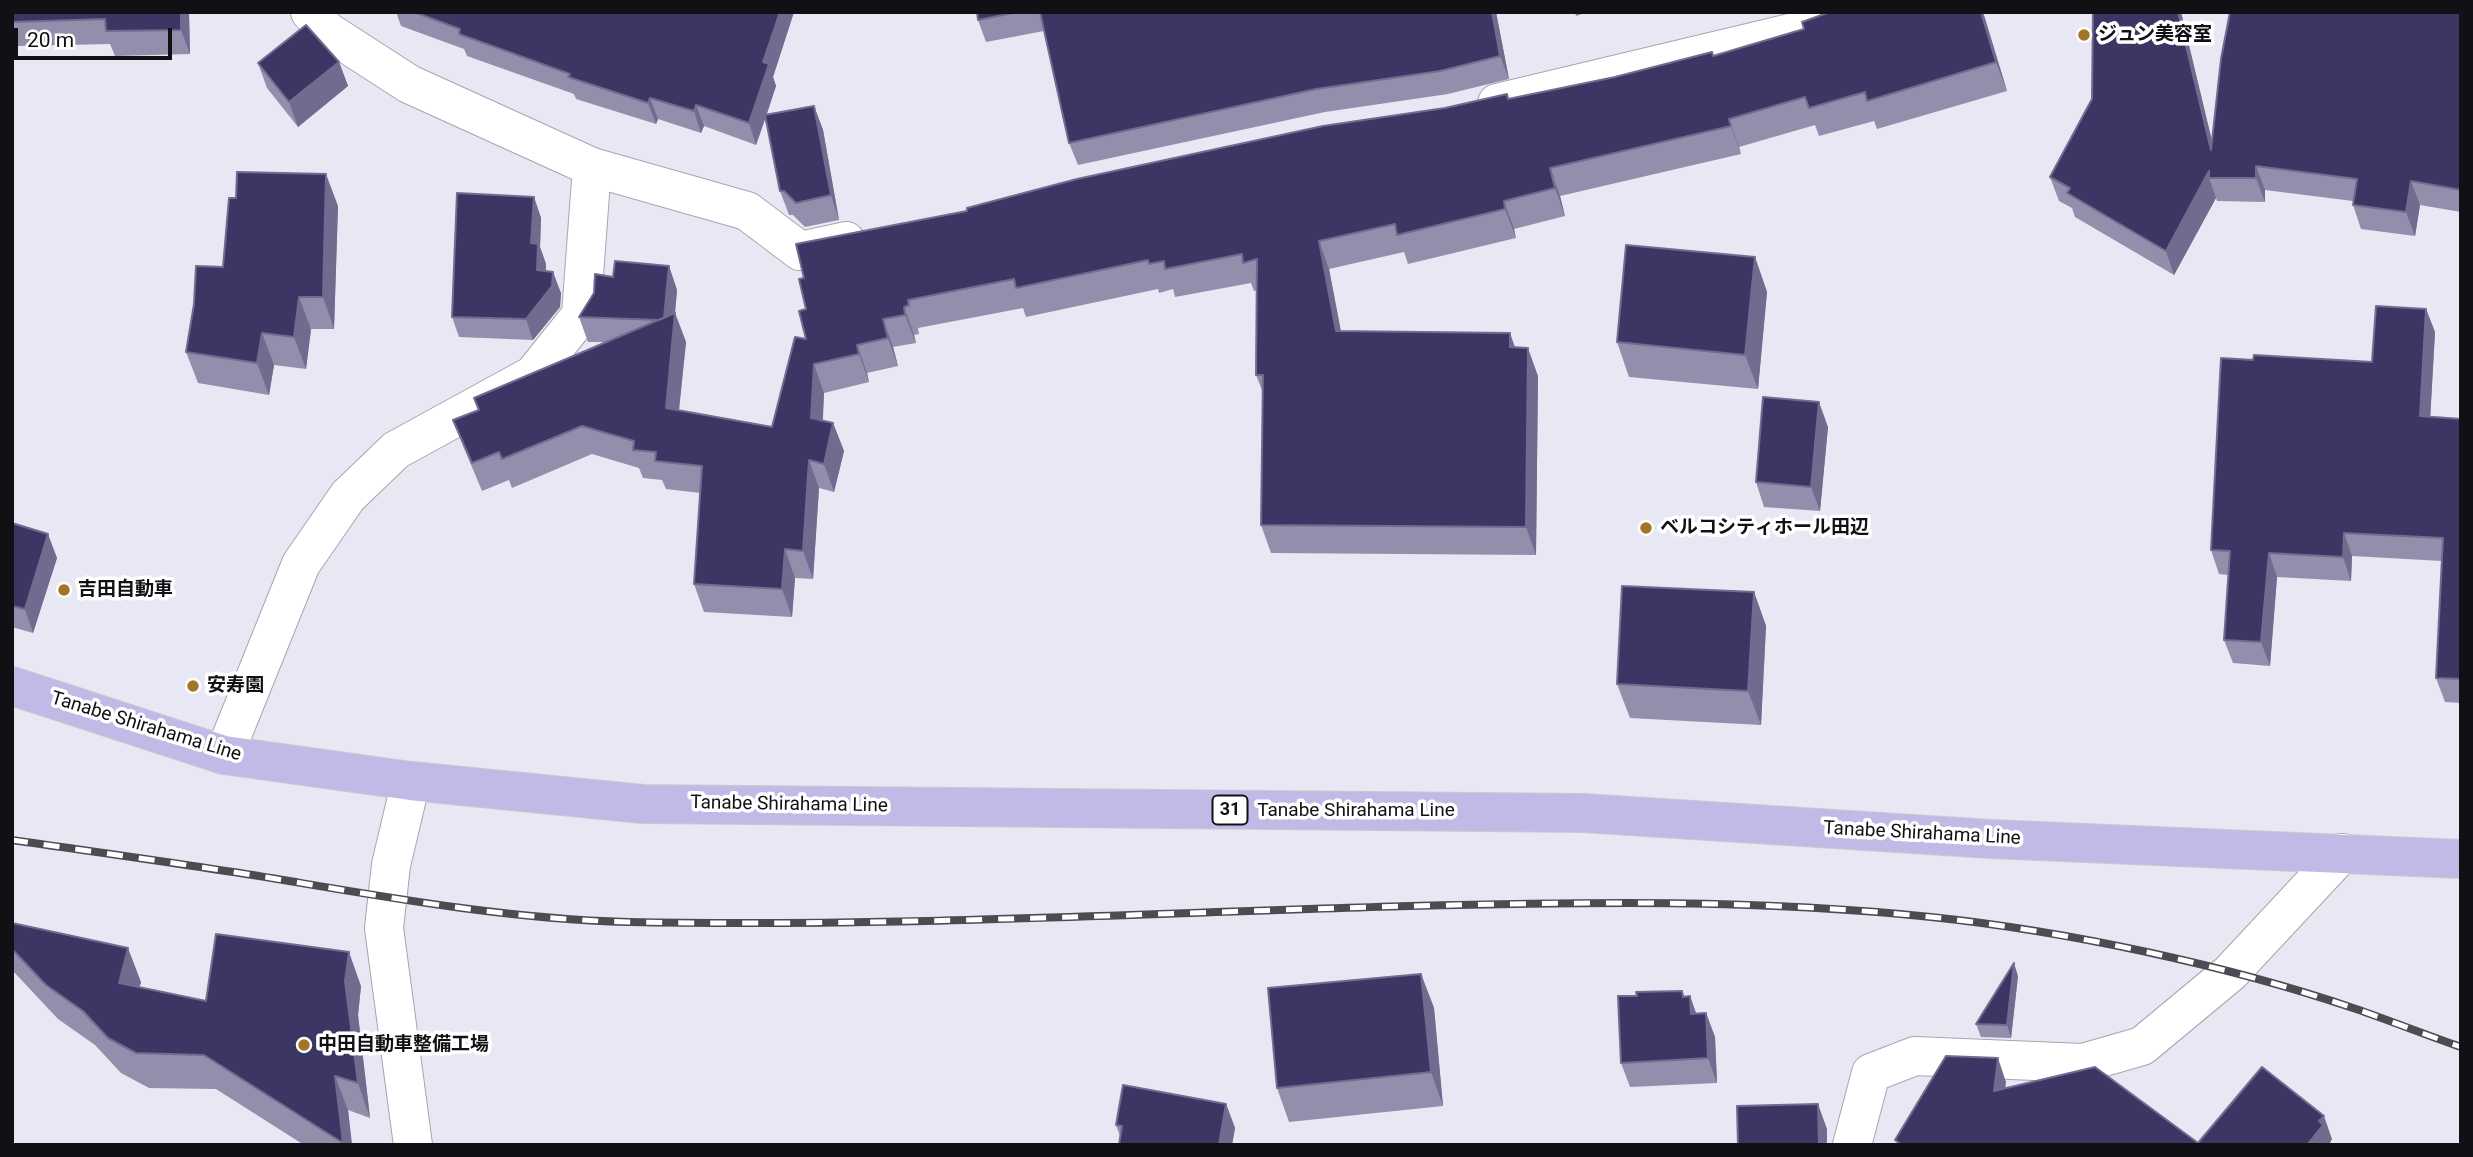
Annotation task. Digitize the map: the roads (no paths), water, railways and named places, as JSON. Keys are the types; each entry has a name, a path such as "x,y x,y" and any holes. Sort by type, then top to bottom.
{"main road":[{"name":"Tanabe Shirahama Line","path":"12,686 224,755 411,781 643,804 1583,813 1991,839 2461,859"}],"street":[{"path":"310,12 327,31 409,84 592,167 747,211 800,251 878,234"},
{"path":"1465,111 1828,24 1854,12"},
{"path":"224,755 301,565 348,496 396,450 533,375 580,315 592,167"},
{"path":"411,781 391,865 384,928 413,1145"},
{"path":"1852,1145 1871,1073 1915,1056 2083,1063 2142,1046 2230,973 2342,853"}],"railway":[{"path":"12,840 454,907 541,917 628,922 823,923 1540,904 1671,903 1866,911 2036,931 2200,964 2306,993 2461,1047"}],"place":[{"name":"ジュン美容室","path":"2084,35"},
{"name":"ベルコシティホール田辺","path":"1646,528"},
{"name":"吉田自動車","path":"64,590"},
{"name":"安寿園","path":"193,686"},
{"name":"中田自動車整備工場","path":"304,1045"}]}
